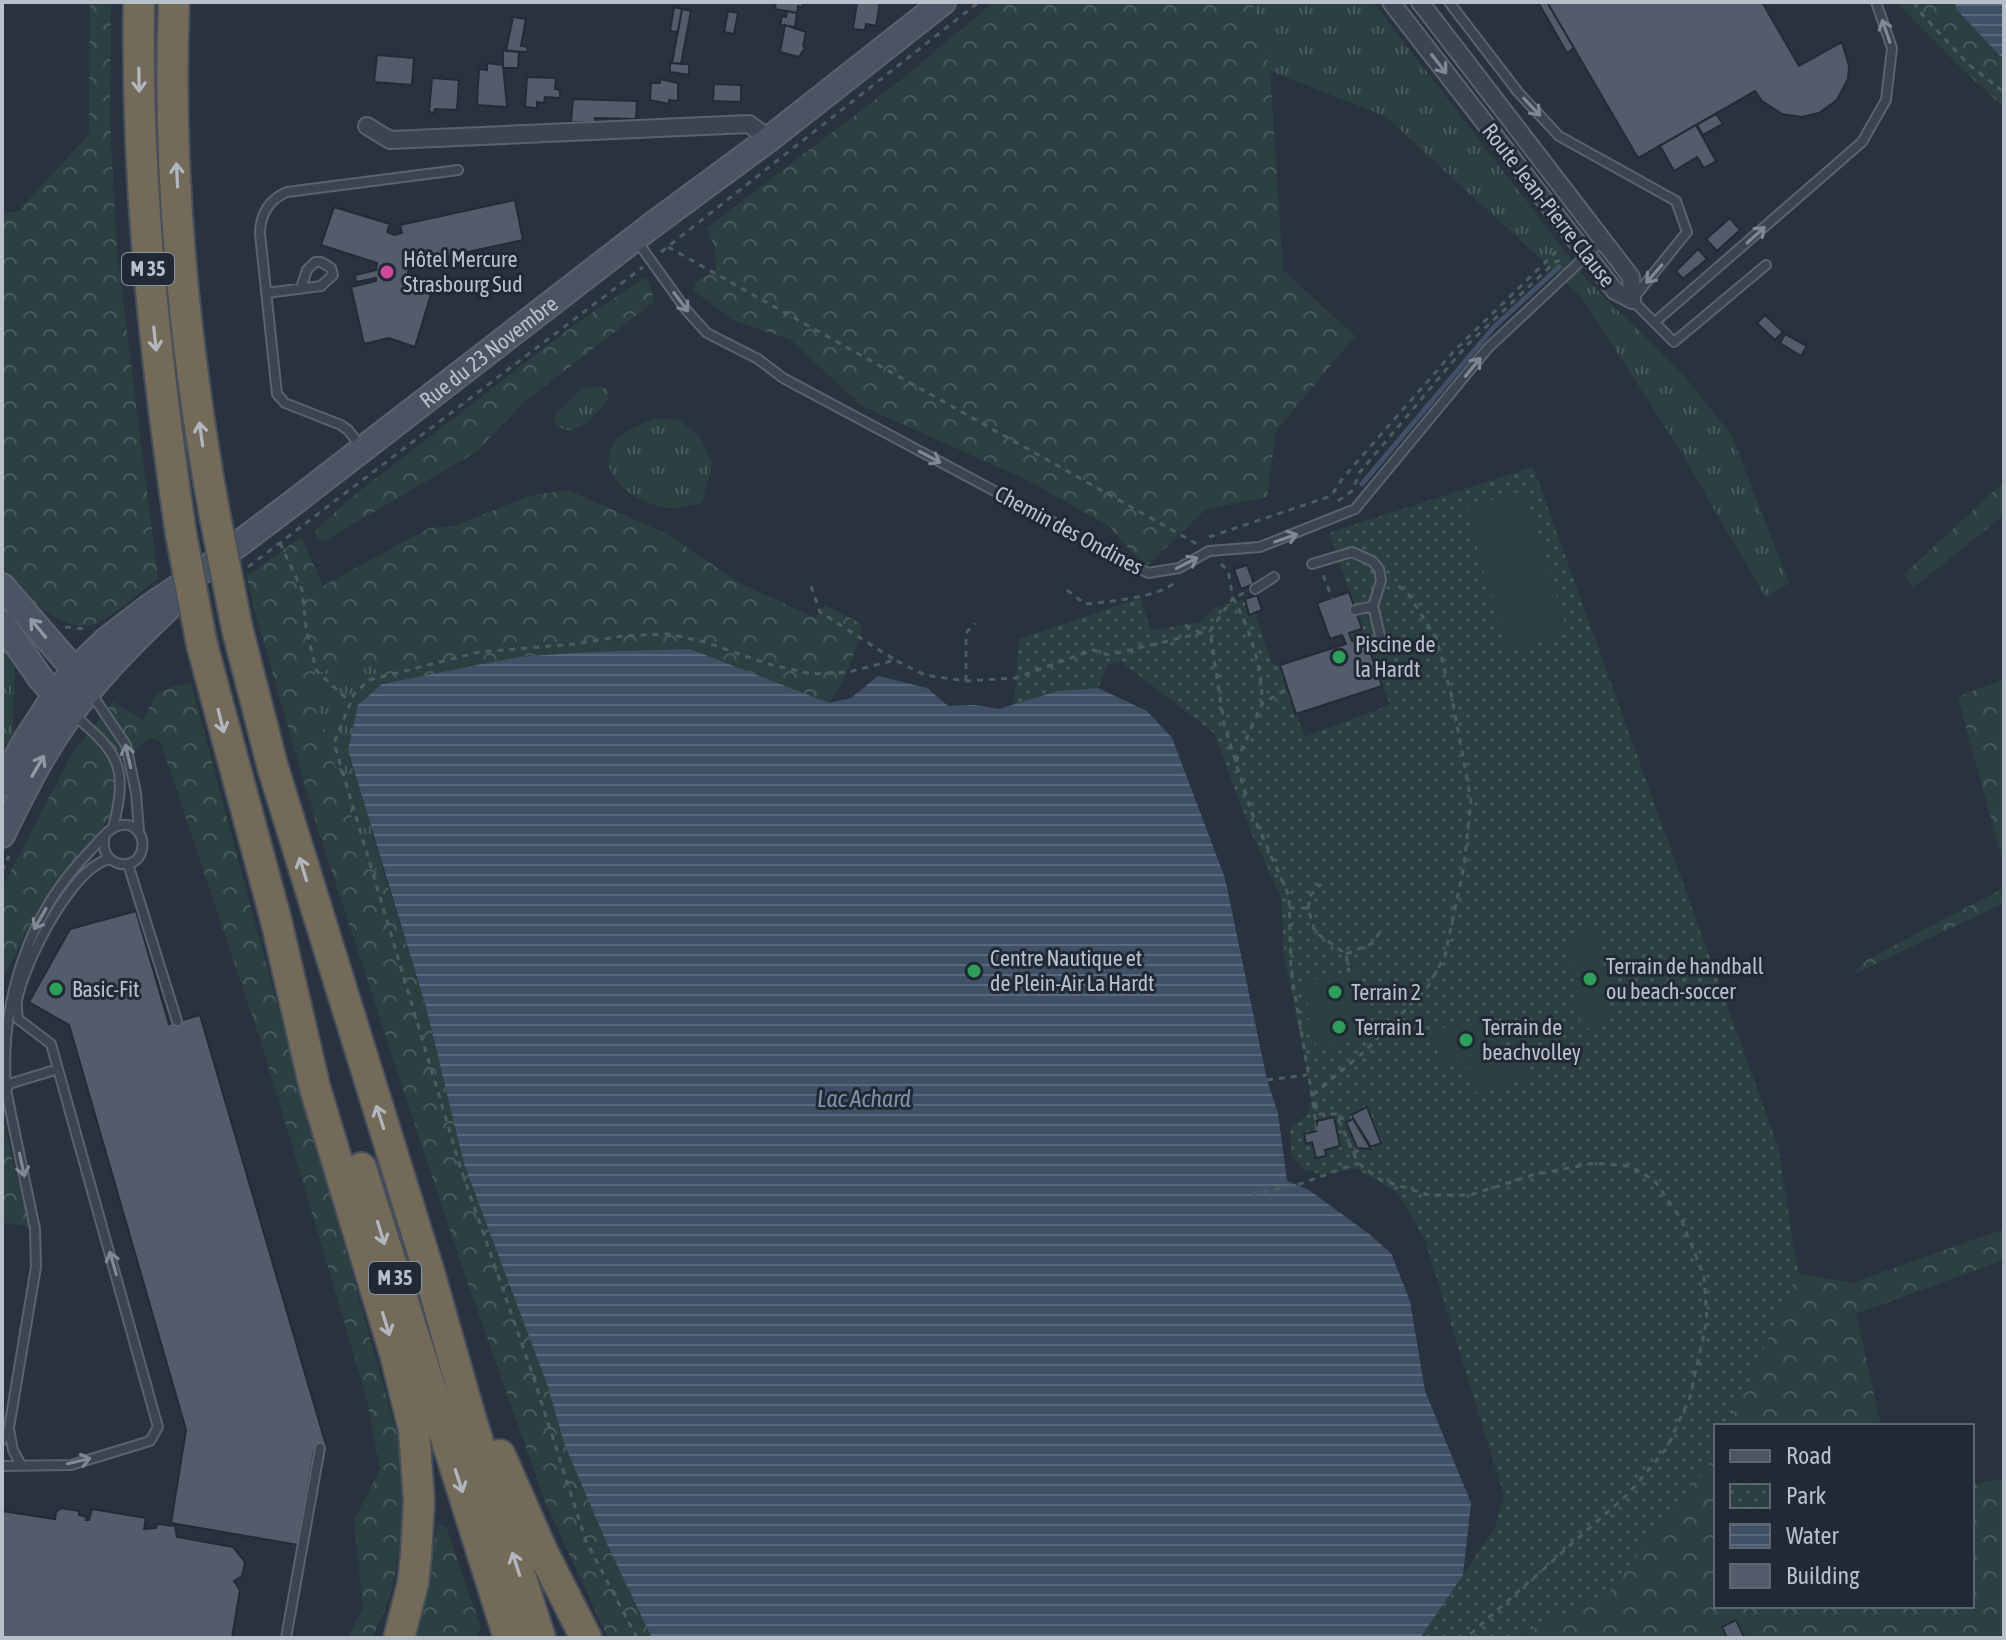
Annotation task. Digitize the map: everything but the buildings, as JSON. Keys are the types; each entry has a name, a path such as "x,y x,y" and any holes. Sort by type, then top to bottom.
{"highway":[{"name":"M 35","path":"139,2 141,139 150,300 181,534 202,645 276,920 318,1032 509,1638"},
{"name":"M 35","path":"174,2 174,125 183,279 201,431 237,628 273,768 540,1638"},
{"path":"276,920 315,1088 396,1357 414,1430 419,1501 416,1556 413,1583 399,1638"},
{"path":"471,1420 494,1440 543,1553 586,1638"},
{"path":"383,1638 416,1556"}],"main road":[{"name":"Rue du 23 Novembre","path":"6,844 74,671 106,640 208,567 635,238 769,139 936,4"},
{"name":"Rue du 23 Novembre","path":"2,784 26,740 63,704 90,690 120,654 208,567"},
{"path":"2,586 90,690"},
{"path":"2,623 63,704"}],"street":[{"name":"Route Jean-Pierre Clause","path":"1391,2 1615,291 1632,300"},
{"name":"Route Jean-Pierre Clause","path":"1420,2 1631,277 1632,300"},
{"path":"367,126 390,140 749,124 769,139"}],"lane":[{"path":"1449,2 1518,92 1559,136 1676,201 1687,232 1632,300 1674,342 1766,265"},
{"path":"1655,322 1862,142 1886,100 1892,48 1876,2"},
{"path":"363,449 341,425 285,403 277,394 260,226 269,205 281,194 307,188 458,170"},
{"name":"Chemin des Ondines","path":"635,238 687,311 707,333 758,359 796,386 1148,573 1179,568 1209,551 1260,547 1355,509 1488,348 1602,241"},
{"path":"266,293 301,288"},
{"path":"1312,564 1352,552 1372,561 1379,569 1381,581 1373,606 1382,644 1369,648"},
{"path":"1255,589 1274,577"},
{"path":"1355,610 1373,606"},
{"path":"90,690 126,745 142,838 139,857 128,864 115,863 103,848 105,835"},
{"path":"63,704 102,738 116,757 120,794 113,828"},
{"path":"21,1465 13,1450 9,1428 36,1267 35,1229 6,1090 4,1020 9,991 30,937 47,907 83,858 113,828 128,825 139,832"},
{"path":"2,1466 71,1465 150,1441 158,1427 51,1044 18,1019 16,1002 28,968 58,907 93,866 110,859"},
{"path":"128,864 177,1021"},
{"path":"6,1090 9,1084 58,1069"},
{"path":"2,1440 9,1428"},
{"path":"286,1638 320,1448"}],"path":[{"path":"244,570 651,261 979,2"},
{"path":"1914,2 1968,64 2004,92"},
{"path":"1194,542 1331,496 1342,479 1455,350 1572,235"},
{"path":"668,247 1209,551"},
{"path":"1334,503 1352,491 1360,472 1466,346 1555,262 1567,259"},
{"path":"280,543 302,590 306,627 316,670 350,702"},
{"path":"1312,1096 1364,1052 1427,988 1445,956 1464,866 1471,800 1451,693 1436,638 1409,595 1379,569"},
{"path":"1228,571 1233,598 1242,614 1263,686 1262,704 1236,762"},
{"path":"1067,590 1085,604 1115,602 1166,590 1177,580"},
{"path":"811,586 820,612 895,660 925,675 966,681 1015,678 1093,650 1109,655 1210,631 1233,598"},
{"path":"1328,587 1332,598"},
{"path":"966,681 966,633 975,623"},
{"path":"1185,625 1201,633"},
{"path":"63,626 94,628 106,640"},
{"path":"1210,631 1224,724 1251,811 1289,896 1291,970 1317,1131"},
{"path":"637,1638 586,1541 460,1166 334,743 354,694 369,680 479,652 574,644 623,636 670,634 812,674 849,672 895,660"},
{"path":"1262,704 1288,688"},
{"path":"2,871 6,844"},
{"path":"1321,884 1311,895 1308,908 1315,932 1346,954 1349,972"},
{"path":"1289,908 1308,908"},
{"path":"1346,954 1373,943 1383,927"},
{"path":"1267,1080 1308,1075"},
{"path":"1312,1096 1320,1114 1336,1114 1358,1163 1381,1180 1429,1195 1470,1195 1533,1175 1594,1163 1630,1166 1654,1180 1681,1219 1704,1276 1707,1320 1690,1397 1667,1448 1628,1494 1466,1638"},
{"path":"1338,1119 1352,1117"},
{"path":"1353,1153 1364,1148"},
{"path":"1251,1195 1300,1184 1358,1163"}],"green space":[{"path":"90,2 111,2 110,120 117,253 158,578 113,613 86,626 59,619 45,611 2,573 2,214 19,211 89,134"},
{"path":"994,2 1252,2 1270,71 1283,270 1355,336 1276,431 1267,497 1205,510 1148,565 1137,558 1110,527 1027,480 862,406 791,340 733,320 694,291 695,283 716,269 715,248 707,228 902,79"},
{"path":"1252,2 1373,2 1587,280 1684,376 1731,434 1789,583 1766,598 1678,447 1581,296 1385,116 1270,71"},
{"path":"1896,2 1955,2 1956,9 2004,60 2004,107 1964,71"},
{"path":"646,277 655,301 524,402 476,452 324,541 316,537 316,530 352,497 574,325"},
{"path":"596,386 607,389 609,398 590,421 570,431 556,426 555,414 581,389"},
{"path":"657,418 677,419 700,436 712,464 702,503 674,508 648,503 626,490 611,472 608,461 611,449 619,438"},
{"path":"1533,467 1778,1147 1798,1273 1729,1424 1714,1424 1714,1455 1711,1461 1607,1594 1514,1638 1420,1638 1495,1528 1504,1495 1425,1240 1398,1193 1357,1169 1320,1174 1304,1169 1292,1157 1290,1127 1308,1115 1312,1096 1284,954 1281,897 1251,832 1214,733 1120,661 1107,665 1098,688 1058,691 1014,705 1019,639 1140,598 1151,631 1200,622 1215,608 1245,599 1249,614 1255,613 1272,664 1280,665 1304,737 1390,705 1366,637 1352,641 1349,633 1362,628 1329,533"},
{"path":"2004,482 2004,515 1913,588 1904,574"},
{"path":"568,490 667,534 738,582 815,618 825,605 862,624 850,665 829,703 690,649 518,657 382,684 374,665 343,663 312,676 326,736 363,853 389,890 426,1007 464,1164 548,1387 564,1443 652,1638 608,1638 546,1504 457,1252 317,827 247,576 301,537 323,586 429,528 455,526 529,496"},
{"path":"1525,490 1568,634 1508,652 1465,508"},
{"path":"2,640 15,660 13,732 2,758"},
{"path":"343,663 374,665 382,684 358,705 348,750 389,890 363,853 326,736 311,676"},
{"path":"2004,679 2004,866 1958,697"},
{"path":"191,683 403,1456 403,1509 394,1581 372,1638 348,1638 363,1607 354,1520 380,1469 366,1395 263,1048 160,741 150,738 112,767 116,797 109,819 42,902 2,980 2,891 72,754 113,702 143,720 160,692"},
{"path":"2004,888 2004,903 1852,975 1868,959"},
{"name":"Terrain de handball ou beach-soccer","path":"1599,928 1611,1024 1582,1029 1566,934"},
{"path":"1359,970 1367,1001 1369,1033 1318,1050 1306,1021 1310,1019 1304,982"},
{"path":"1492,1015 1500,1050 1523,1045 1531,1079 1474,1093 1465,1060 1441,1066 1432,1031"},
{"path":"2,1116 29,1227 2,1223"},
{"path":"2004,1229 2004,1260 1856,1314 1881,1424 1729,1424 1798,1273 1852,1283"},
{"path":"1714,1455 1714,1608 1974,1608 1974,1485 2004,1478 2004,1638 1514,1638 1607,1594"},
{"path":"438,1523 446,1527 481,1628 476,1638 414,1638 426,1594"}],"water":[{"path":"1955,2 2004,2 2004,60 1956,9"},
{"name":"Lac Achard","path":"690,649 829,703 851,698 878,676 927,688 948,706 975,705 999,709 1058,691 1098,688 1147,711 1172,738 1225,878 1267,1080 1278,1113 1287,1181 1309,1190 1391,1253 1410,1301 1425,1391 1471,1503 1463,1575 1420,1638 652,1638 564,1443 548,1387 464,1164 426,1007 348,750 358,705 382,684 518,657"}],"waterway":[{"path":"1362,484 1494,327 1559,267"}],"place":[{"name":"Hôtel Mercure Strasbourg Sud","path":"387,272"},
{"name":"Piscine de la Hardt","path":"1339,657"},
{"name":"Centre Nautique et de Plein-Air La Hardt","path":"974,971"},
{"name":"Terrain de handball ou beach-soccer","path":"1590,979"},
{"name":"Basic-Fit","path":"56,989"},
{"name":"Terrain 2","path":"1335,992"},
{"name":"Terrain 1","path":"1339,1027"},
{"name":"Terrain de beachvolley","path":"1466,1040"}]}
